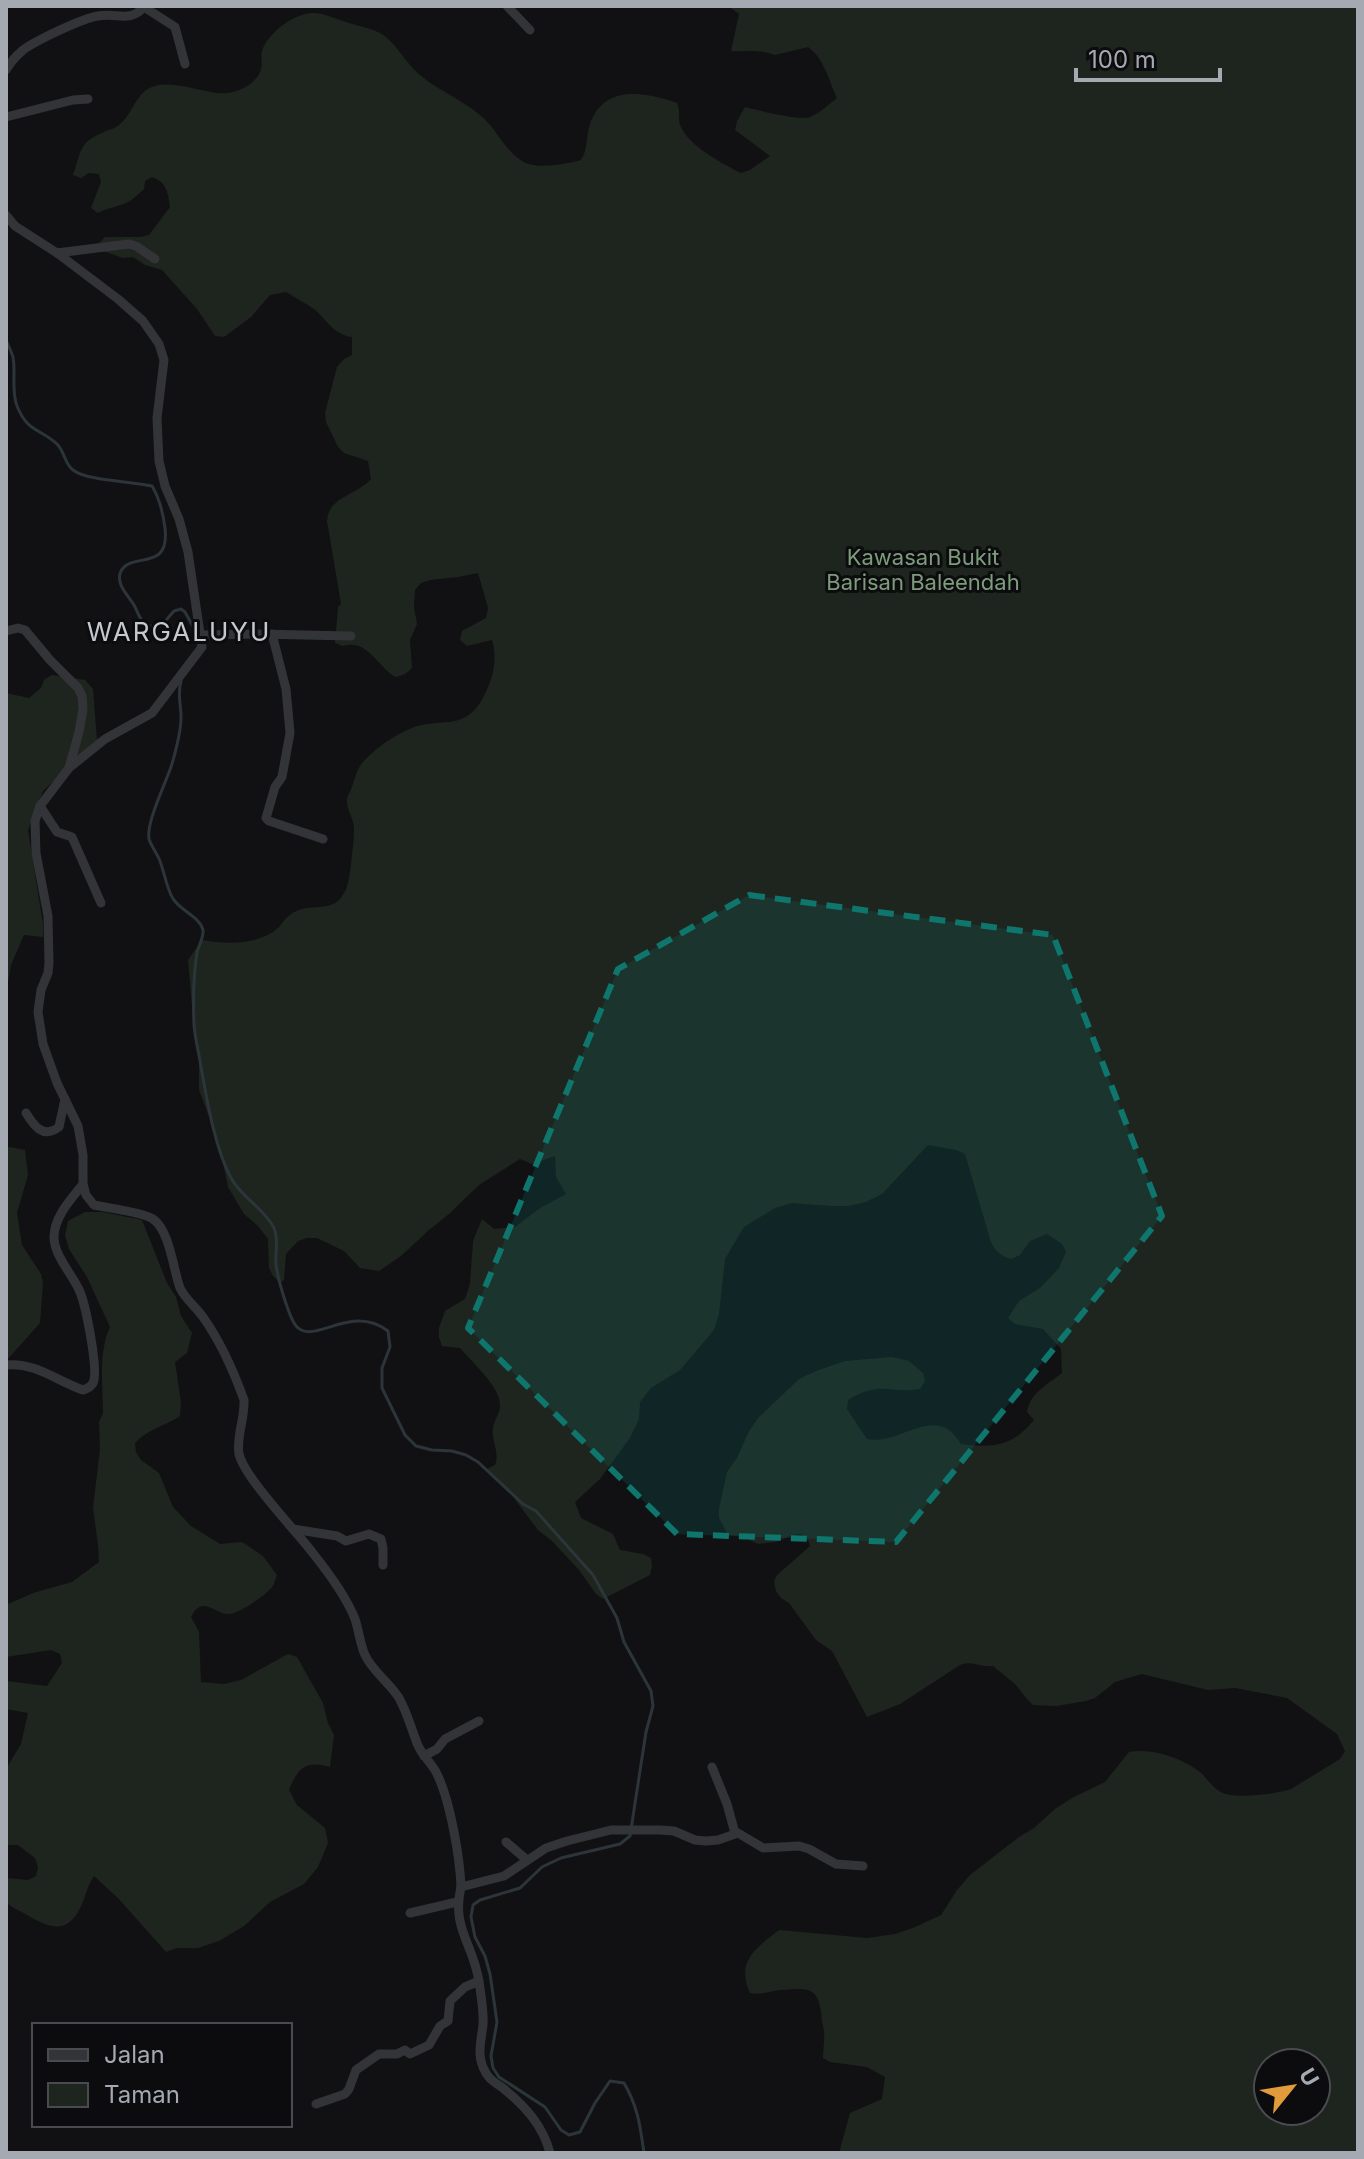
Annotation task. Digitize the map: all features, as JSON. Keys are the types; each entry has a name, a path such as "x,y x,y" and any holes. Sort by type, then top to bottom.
{"street":[{"path":"507,6 530,30"},
{"path":"6,70 23,50 44,38 97,16 127,17 137,14 144,7 175,27 185,64"},
{"path":"6,117 88,99"},
{"path":"6,215 15,226 57,253 143,321 159,344 164,360 157,418 159,461 188,552 202,647 152,713 105,739 69,768 40,806 34,836 48,916 49,963 38,1012 43,1044 78,1126 86,1195 94,1205 142,1215 154,1220 161,1228 180,1288 213,1334 244,1400 239,1444 242,1462 349,1606 363,1652 404,1707 417,1745 438,1775 449,1807 459,1863 459,1923 479,1981 483,2024 479,2051 483,2069 537,2121 550,2153"},
{"path":"57,253 129,244 155,259"},
{"path":"6,631 25,630 82,696 79,732 69,768"},
{"path":"272,634 286,689 290,733 282,777 275,787 266,818 323,839"},
{"path":"201,635 351,636"},
{"path":"40,806 57,832 72,837 101,903"},
{"path":"26,1113 39,1130 52,1132 59,1127 65,1099"},
{"path":"6,1365 41,1370 83,1390 94,1381 95,1369 85,1309 79,1290 54,1241 55,1226 83,1184"},
{"path":"293,1529 337,1536 346,1541 375,1535 381,1539 383,1565"},
{"path":"424,1756 437,1749 445,1739 479,1721"},
{"path":"712,1767 735,1833"},
{"path":"461,1887 504,1876 546,1848 622,1829 674,1831 706,1841 740,1833 763,1848 799,1846 836,1864 863,1866"},
{"path":"506,1842 527,1860"},
{"path":"410,1913 457,1902"},
{"path":"316,2104 345,2094 356,2070 379,2054 397,2054 405,2050 410,2054 429,2045 440,2026 448,2021 450,2001 479,1981"}],"highlighted area":[{"path":"749,895 1053,935 1162,1216 896,1542 677,1534 468,1328 618,969"}],"green space":[{"name":"Kawasan Bukit Barisan Baleendah","path":"728,6 1358,6 1358,2153 839,2153 850,2113 882,2099 885,2077 867,2067 830,2062 823,2058 821,2009 812,1992 800,1989 750,1993 745,1972 747,1963 756,1949 779,1930 867,1938 895,1934 941,1915 970,1875 1055,1809 1105,1782 1129,1752 1148,1751 1176,1758 1200,1772 1219,1791 1247,1796 1291,1789 1340,1759 1345,1751 1337,1734 1287,1698 1235,1688 1208,1690 1142,1674 1115,1682 1095,1698 1086,1701 1056,1706 1033,1705 1015,1684 993,1666 964,1664 900,1704 867,1717 832,1651 816,1640 789,1603 776,1591 776,1576 810,1546 808,1540 801,1534 758,1544 741,1536 728,1535 719,1518 719,1509 727,1472 749,1431 759,1417 799,1379 816,1371 845,1361 892,1357 909,1361 923,1373 925,1381 920,1389 877,1389 848,1400 847,1409 867,1439 893,1437 929,1425 941,1426 961,1444 1001,1444 1018,1436 1034,1420 1027,1412 1029,1405 1040,1390 1062,1373 1061,1349 1043,1329 1015,1324 1008,1318 1019,1301 1040,1288 1059,1268 1066,1252 1062,1244 1047,1234 1030,1241 1020,1255 1011,1259 997,1251 991,1242 965,1154 928,1145 882,1194 866,1202 848,1206 792,1203 775,1208 744,1227 725,1259 719,1314 714,1330 680,1370 651,1388 640,1402 639,1419 630,1438 600,1479 575,1502 581,1518 613,1534 620,1550 651,1558 650,1575 603,1599 552,1541 538,1530 504,1485 490,1475 487,1469 495,1465 496,1460 493,1433 500,1407 499,1397 460,1348 442,1346 439,1337 445,1311 465,1299 470,1284 473,1241 482,1219 494,1229 515,1227 566,1194 556,1177 555,1156 532,1164 520,1159 479,1185 401,1256 379,1271 360,1268 344,1251 317,1238 307,1238 298,1241 286,1254 284,1280 280,1283 269,1268 268,1239 244,1214 228,1187 219,1144 199,1090 199,1052 188,960 202,940 231,943 251,941 270,934 296,911 329,906 340,899 348,882 354,838 347,799 360,766 380,747 403,732 417,726 453,721 473,712 492,677 494,650 492,640 467,646 460,640 462,631 486,618 488,608 478,573 430,580 421,583 415,590 417,624 410,640 412,668 405,674 396,677 359,646 335,643 338,607 341,604 327,521 338,501 371,479 368,461 344,453 326,422 325,413 337,367 352,355 352,337 336,330 315,310 286,292 270,295 251,317 224,337 215,336 197,309 162,270 133,257 123,258 103,251 99,243 105,237 149,235 170,207 164,185 152,177 145,181 144,189 131,200 98,213 91,208 101,182 99,174 89,173 81,178 73,175 82,149 94,136 119,125 141,95 154,86 175,85 228,93 248,85 259,74 262,51 270,37 290,20 313,13 384,36 420,75 481,116 510,151 528,164 551,165 581,160 596,111 615,97 639,94 677,103 680,124 691,141 741,173 770,156 735,130 745,107 805,118 817,114 837,98 822,63 808,47 775,55 759,51 731,51 739,14"},
{"path":"52,675 85,680 93,689 97,740 43,791 28,830 43,937 24,935 11,965 6,994 6,693 29,698"},
{"path":"6,1148 25,1150 28,1175 17,1213 22,1245 41,1274 43,1283 40,1323 6,1361"},
{"path":"85,1212 103,1212 142,1220 167,1283 176,1297 181,1316 192,1333 187,1353 175,1362 180,1416 140,1438 135,1443 136,1452 141,1460 159,1473 173,1507 191,1526 220,1544 242,1542 263,1556 277,1575 269,1590 239,1611 229,1614 204,1606 195,1610 191,1617 199,1632 201,1682 224,1684 241,1680 288,1654 297,1657 323,1703 334,1735 330,1767 308,1765 299,1771 289,1790 297,1805 325,1828 328,1843 318,1867 304,1884 270,1902 244,1926 219,1941 198,1948 177,1948 166,1952 94,1876 78,1912 66,1925 44,1924 6,1902 6,1878 28,1880 36,1876 38,1867 35,1858 18,1845 6,1845 6,1769 21,1744 28,1713 6,1709 6,1681 47,1686 62,1663 60,1654 51,1650 6,1657 6,1605 33,1593 72,1582 99,1562 93,1508 100,1449 99,1422 103,1413 103,1358 110,1327 87,1277 69,1249 65,1235 68,1221"}],"waterway":[{"path":"6,340 13,357 14,394 21,415 30,426 57,444 70,467 88,476 152,486 162,512 165,542 156,556 126,565 121,571 121,585 145,624 161,626 174,611 181,609 195,630"},
{"path":"181,681 178,741 153,813 149,839 174,900 197,920 203,930 195,971 194,1025 212,1124 231,1178 274,1228 277,1270 290,1315 297,1327 305,1331 361,1321 388,1331 390,1347 382,1368 382,1388 405,1435 416,1446 466,1455 478,1462 523,1504 536,1511 593,1575 651,1691 653,1706 630,1836 620,1844 561,1858 542,1867 520,1888 480,1900 473,1905 471,1917 475,1937 490,1974 497,2022 491,2056 493,2068 499,2077 545,2107 561,2130 569,2135 580,2132 610,2081 624,2083 640,2125 644,2153"}],"district":[{"name":"WARGALUYU","path":"179,631"}]}
